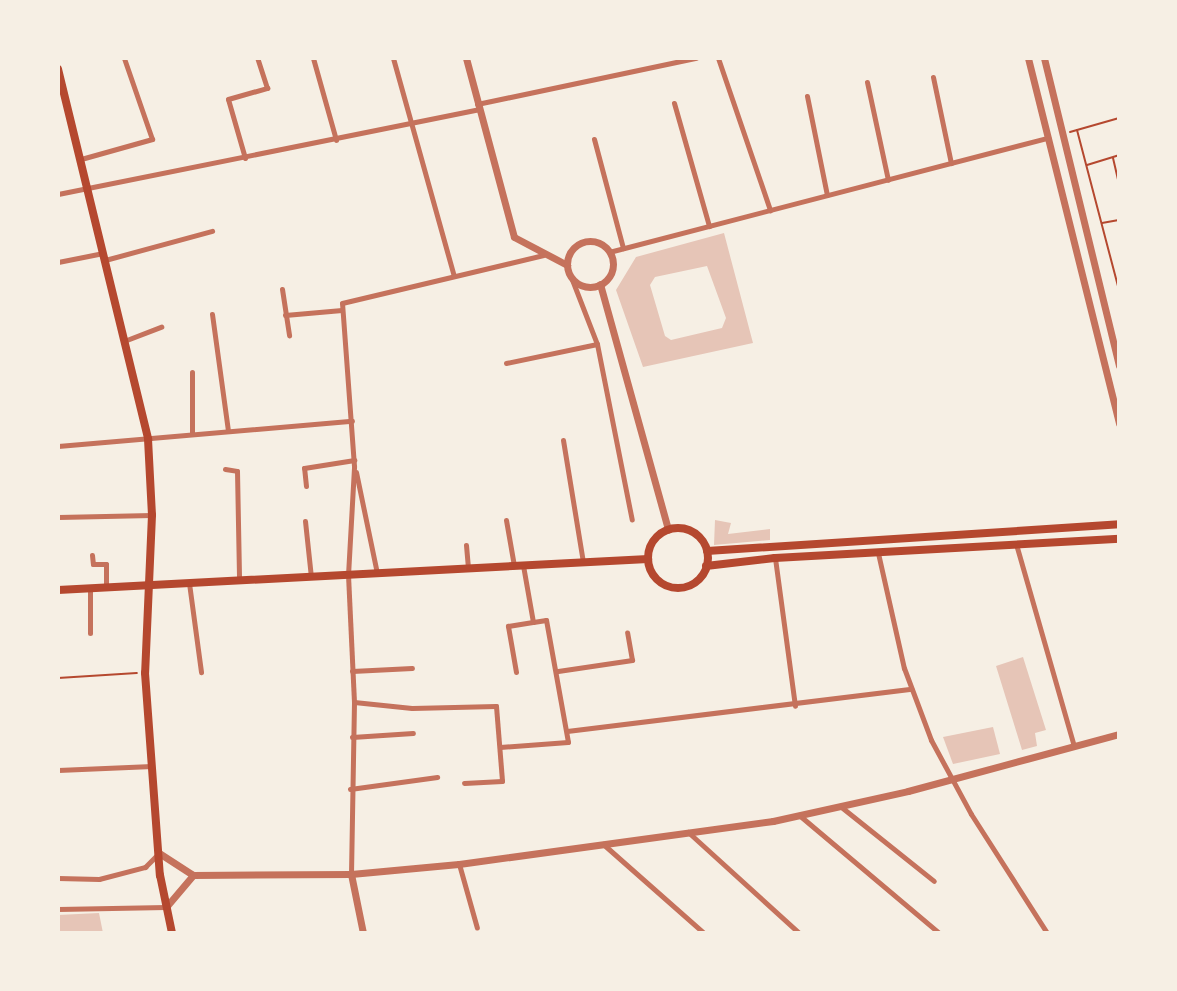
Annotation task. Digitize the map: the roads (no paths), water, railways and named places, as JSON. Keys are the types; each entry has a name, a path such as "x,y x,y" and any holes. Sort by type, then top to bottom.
{"main road":[{"path":"58,69 61,94 81,159 148,439 152,515 145,673 159,853 172,933"},
{"path":"706,551 1119,524"},
{"path":"706,566 706,551 696,535 668,530 653,541 648,559 654,576 669,587 688,586 706,566 775,558 1119,539"},
{"path":"58,590 648,559"}],"street":[{"path":"81,159 152,139 124,58"},
{"path":"245,158 228,99 267,88 257,58"},
{"path":"313,58 336,140"},
{"path":"393,58 409,125 454,276"},
{"path":"466,58 514,237 543,255 567,265"},
{"path":"58,194 409,125 696,58"},
{"path":"718,58 770,210"},
{"path":"1028,58 1119,424"},
{"path":"1044,58 1119,366"},
{"path":"933,77 951,163"},
{"path":"867,82 888,180"},
{"path":"807,96 827,195"},
{"path":"674,103 709,226"},
{"path":"609,252 1062,134"},
{"path":"594,139 623,248"},
{"path":"58,262 104,256 212,230"},
{"path":"609,252 597,243 582,242 571,251 567,265 597,344 632,520"},
{"path":"571,277 587,287 600,284 610,273 609,252"},
{"path":"363,933 351,874 350,789 354,702 348,575 354,463 342,303 543,255"},
{"path":"600,284 668,530"},
{"path":"282,289 289,335"},
{"path":"285,315 342,310"},
{"path":"212,314 228,431"},
{"path":"124,341 161,327"},
{"path":"506,363 597,344"},
{"path":"191,372 192,433"},
{"path":"58,446 352,421"},
{"path":"563,440 583,562"},
{"path":"306,486 304,468 354,463"},
{"path":"354,463 377,573"},
{"path":"225,469 237,471 239,579"},
{"path":"58,517 152,515"},
{"path":"506,520 533,622"},
{"path":"305,521 311,577"},
{"path":"1016,544 1074,746"},
{"path":"466,545 468,569"},
{"path":"878,553 911,689 950,778 1047,933"},
{"path":"92,555 93,564 106,565 106,588"},
{"path":"775,558 795,706"},
{"path":"189,583 201,672"},
{"path":"90,589 90,633"},
{"path":"500,747 568,742 558,671 546,620 508,626 516,672"},
{"path":"558,671 632,660 627,632"},
{"path":"352,670 412,668"},
{"path":"567,731 795,706 911,689"},
{"path":"354,702 412,708 496,706 502,780 464,783"},
{"path":"352,737 413,733"},
{"path":"58,878 99,879 145,867 159,853 194,875 351,874 459,864 799,815 1119,734"},
{"path":"58,769 152,766"},
{"path":"350,789 437,777"},
{"path":"840,806 934,881"},
{"path":"799,815 939,933"},
{"path":"688,832 799,933"},
{"path":"603,844 704,933"},
{"path":"459,864 477,928"},
{"path":"58,909 166,907 194,875"}]}
